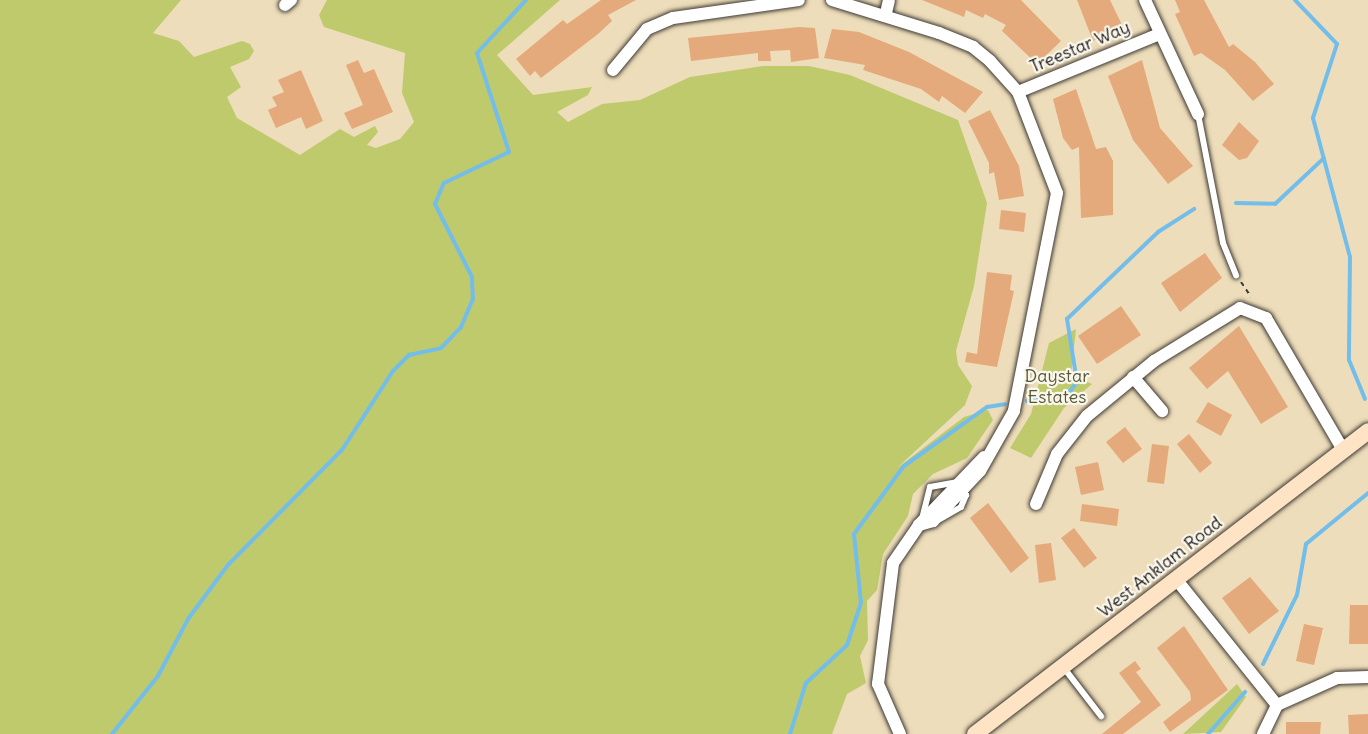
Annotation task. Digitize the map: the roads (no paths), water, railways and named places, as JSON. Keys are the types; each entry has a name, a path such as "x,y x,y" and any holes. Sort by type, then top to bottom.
{"main road":[{"name":"West Anklam Road","path":"975,734 1368,431"}],"street":[{"path":"613,70 647,29 674,18 799,0"},
{"path":"832,0 886,13 973,46 1018,92 1057,193 1021,387 1014,411 984,458 925,522 893,563 878,684 900,734"},
{"path":"886,13 889,0"},
{"path":"1145,0 1157,35 1198,114"},
{"name":"Treestar Way","path":"1018,92 1157,35"},
{"path":"1036,504 1067,437 1133,377 1228,312 1250,302 1266,318 1343,450"},
{"path":"1133,377 1162,411"},
{"path":"1176,579 1277,705"},
{"path":"1263,734 1277,705 1337,678 1368,677"}],"lane":[{"path":"1198,114 1222,243 1236,276"},
{"path":"925,522 962,507 960,485"},
{"path":"1064,667 1101,716"}],"waterway":[{"path":"112,734 158,676 188,619 228,565 342,450 393,371 409,355 441,348 461,327 473,299 472,277 435,204 444,183 509,152 477,53 526,0"},
{"path":"1295,0 1337,44 1313,118 1350,257 1349,360 1365,399"},
{"path":"1236,203 1275,204 1324,158"},
{"path":"1027,401 1067,395 1077,382 1067,319 1158,232 1194,209"},
{"path":"790,734 806,683 847,645 861,603 854,534 904,466 987,407 1005,404"},
{"path":"1263,664 1297,595 1306,544 1368,493"},
{"path":"1208,734 1245,692"}],"park label":[{"name":"Daystar Estates","path":"1057,388"}]}
